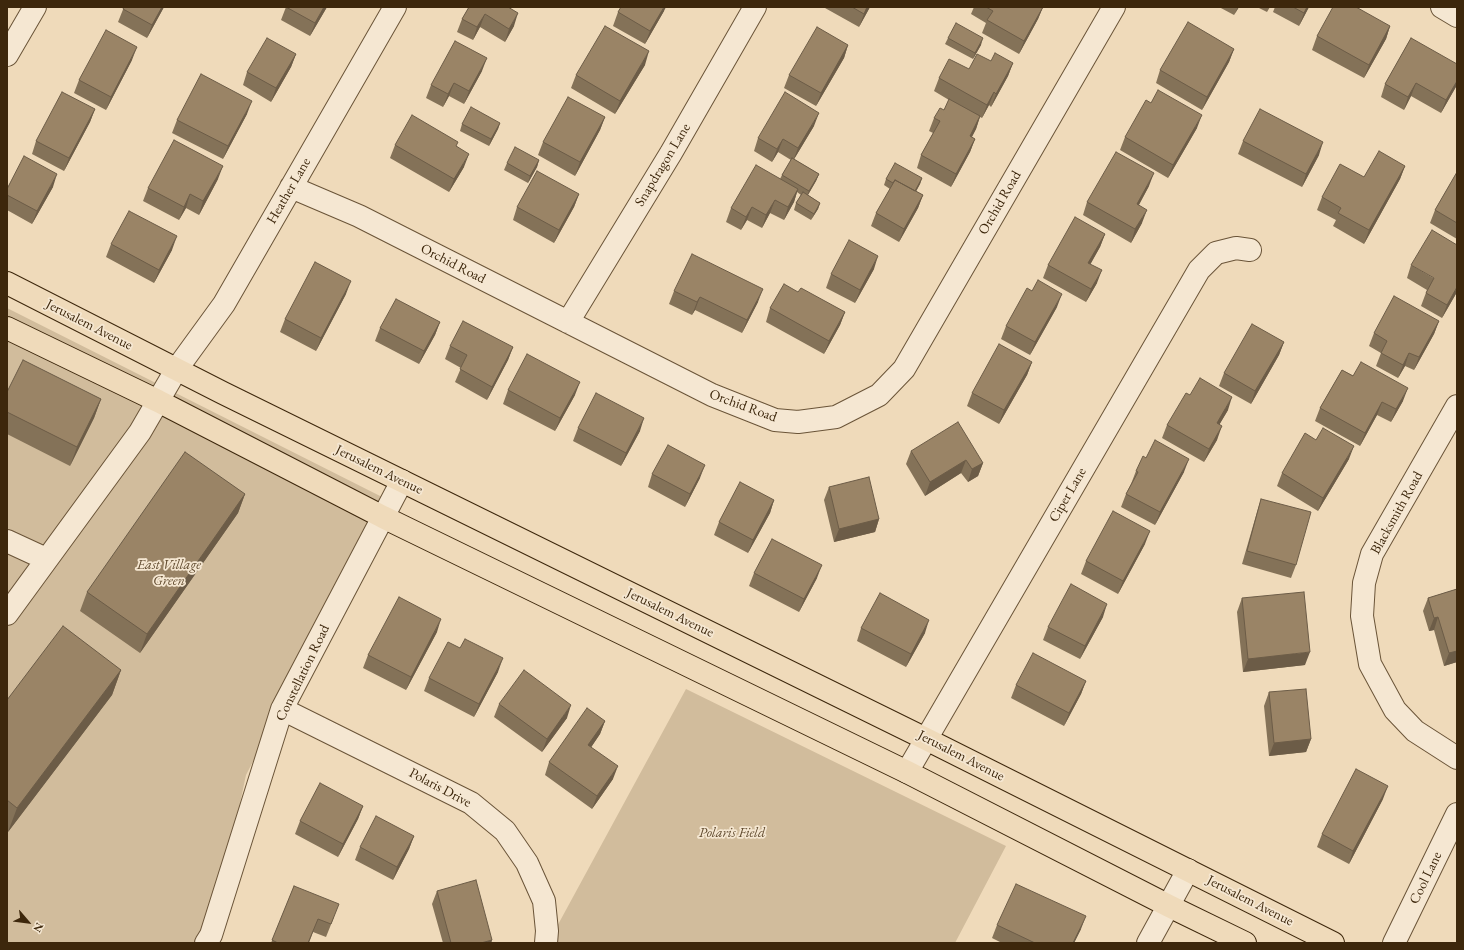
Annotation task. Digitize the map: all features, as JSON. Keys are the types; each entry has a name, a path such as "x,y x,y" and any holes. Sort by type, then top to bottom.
{"main road":[{"name":"Jerusalem Avenue","path":"7,283 176,370 926,739 1333,943"},
{"path":"7,328 158,401 384,517 907,772 1169,906 1245,943"}],"street":[{"path":"7,55 35,7"},
{"name":"Heather Lane","path":"176,370 224,304 395,7"},
{"name":"Snapdragon Lane","path":"568,322 671,153 755,7"},
{"name":"Orchid Road","path":"292,187 358,216 712,395 775,420 798,422 836,417 879,395 904,369 1114,7"},
{"path":"1442,7 1457,16"},
{"name":"Ciper Lane","path":"907,772 1199,270 1216,253 1236,248 1250,250"},
{"path":"7,614 140,432 176,370"},
{"name":"Blacksmith Road","path":"1457,407 1372,554 1364,583 1362,616 1370,664 1395,710 1415,731 1457,758"},
{"name":"Constellation Road","path":"206,943 211,935 282,709 402,481"},
{"path":"7,541 46,559"},
{"name":"Polaris Drive","path":"282,709 471,803 505,831 527,863 544,901 547,931 546,943"},
{"name":"Cool Lane","path":"1394,943 1457,814"},
{"path":"1148,943 1188,870"}],"green space":[{"name":"East Village Green","path":"7,308 388,500 246,775 236,822 204,943 7,943"},
{"name":"Polaris Field","path":"686,689 1006,846 955,943 548,943"}],"building":[{"path":"124,7 162,7 152,25 123,9"},
{"path":"286,7 324,7 315,23"},
{"path":"469,7 508,7 518,13 509,29 485,14 477,27 462,19"},
{"path":"621,7 664,7 650,31 618,12"},
{"path":"852,7 867,7 864,14"},
{"path":"986,7 1043,7 1024,41 987,20 993,11"},
{"path":"1293,7 1307,7 1304,13"},
{"path":"1333,7 1356,7 1390,26 1369,65 1317,36"},
{"path":"1188,22 1234,49 1207,97 1160,70"},
{"path":"956,23 983,38 975,53 948,38"},
{"path":"605,26 649,51 620,101 576,75"},
{"path":"817,27 848,45 821,93 789,75"},
{"path":"106,30 137,47 111,97 79,80"},
{"path":"267,38 296,54 276,88 247,72"},
{"path":"1411,38 1457,64 1457,81 1446,100 1416,83 1408,97 1385,84"},
{"path":"455,41 487,58 469,91 454,83 448,94 431,85"},
{"path":"995,53 1013,63 996,94 994,92 987,105 939,78 949,59 969,69 977,54 991,61"},
{"path":"201,74 252,101 228,146 177,120"},
{"path":"1158,90 1202,115 1173,165 1125,137 1146,100 1151,103"},
{"path":"62,92 95,109 69,158 36,141"},
{"path":"785,92 819,113 798,148 783,139 777,149 758,138"},
{"path":"568,97 605,117 580,162 543,142"},
{"path":"949,99 980,116 970,136 975,139 956,174 921,155 940,121 934,118 940,108 944,110"},
{"path":"471,107 500,123 491,139 462,124"},
{"path":"1260,109 1323,142 1306,174 1243,141"},
{"path":"412,115 458,142 456,146 469,154 454,179 395,145"},
{"path":"174,140 223,166 203,201 190,194 184,207 148,188"},
{"path":"515,147 539,160 530,176 507,163"},
{"path":"1379,151 1405,166 1369,230 1338,213 1341,208 1322,197 1340,164 1364,177"},
{"path":"1116,152 1154,173 1137,204 1147,210 1135,229 1087,202"},
{"path":"24,156 57,174 37,211 7,195 7,189"},
{"path":"792,158 819,174 809,191 782,175"},
{"path":"895,163 922,178 915,191 895,180 893,183 886,179"},
{"path":"756,165 798,189 788,207 775,200 766,215 752,207 746,217 731,208"},
{"path":"537,171 579,194 559,230 517,207"},
{"path":"1457,172 1457,223 1435,210"},
{"path":"895,180 923,195 904,229 876,213"},
{"path":"803,192 820,203 814,214 796,203"},
{"path":"129,211 177,236 159,270 111,244"},
{"path":"1075,217 1105,234 1088,263 1102,270 1091,289 1048,265"},
{"path":"1432,230 1457,245 1457,287 1447,305 1426,293 1434,278 1411,265"},
{"path":"849,240 878,256 860,290 831,274"},
{"path":"692,254 763,289 747,320 700,297 697,302 674,291"},
{"path":"315,262 351,281 321,338 285,319"},
{"path":"1038,280 1062,294 1035,342 1006,326 1027,288 1032,291"},
{"path":"784,284 798,292 801,288 845,312 829,341 770,308"},
{"path":"1394,296 1439,321 1419,357 1409,353 1403,365 1381,353 1387,341 1374,333"},
{"path":"396,299 440,322 424,351 380,328"},
{"path":"463,321 513,347 492,387 460,369 467,355 450,346"},
{"path":"1252,324 1284,342 1255,391 1224,373"},
{"path":"999,344 1032,362 1004,410 972,393"},
{"path":"527,354 580,382 560,418 508,390"},
{"path":"23,360 101,399 77,447 7,412 7,392"},
{"path":"1361,362 1408,388 1396,409 1382,402 1365,433 1320,408 1342,370 1353,376"},
{"path":"1200,378 1232,397 1217,423 1222,426 1209,449 1167,425 1186,393 1190,395"},
{"path":"596,393 644,418 626,453 578,428"},
{"path":"958,422 983,463 972,469 966,460 930,482 911,451"},
{"path":"1323,428 1354,446 1323,498 1282,473 1305,433 1316,440"},
{"path":"1155,440 1189,459 1160,512 1126,494 1138,472 1136,471 1143,456 1146,458"},
{"path":"668,445 705,465 690,494 652,474"},
{"path":"185,452 245,494 147,634 87,592"},
{"path":"869,477 879,519 839,529 829,487"},
{"path":"740,482 774,500 753,540 719,522"},
{"path":"1261,499 1311,512 1296,565 1247,551"},
{"path":"1113,511 1150,531 1123,581 1086,561"},
{"path":"772,539 822,565 804,599 754,573"},
{"path":"1071,584 1107,604 1085,646 1048,627"},
{"path":"1457,589 1457,651 1449,653 1438,617 1434,618 1428,598"},
{"path":"1304,592 1310,652 1248,659 1242,598"},
{"path":"880,593 929,620 911,654 861,628"},
{"path":"399,597 441,619 411,677 368,655"},
{"path":"63,626 121,670 17,808 7,800 7,700"},
{"path":"465,639 503,658 479,704 429,678 448,642 460,648"},
{"path":"1033,653 1086,681 1069,713 1016,685"},
{"path":"524,670 571,705 547,739 499,704"},
{"path":"1306,689 1311,739 1274,743 1269,692"},
{"path":"587,708 605,721 588,745 618,766 597,796 549,762"},
{"path":"1356,769 1388,786 1353,851 1322,834"},
{"path":"320,783 363,806 343,844 300,821"},
{"path":"376,816 414,836 397,867 360,847"},
{"path":"476,880 492,940 481,943 451,943 437,891"},
{"path":"1016,884 1086,916 1073,943 1035,943 997,925"},
{"path":"294,886 339,904 331,924 318,919 308,943 278,943 272,940"}]}
